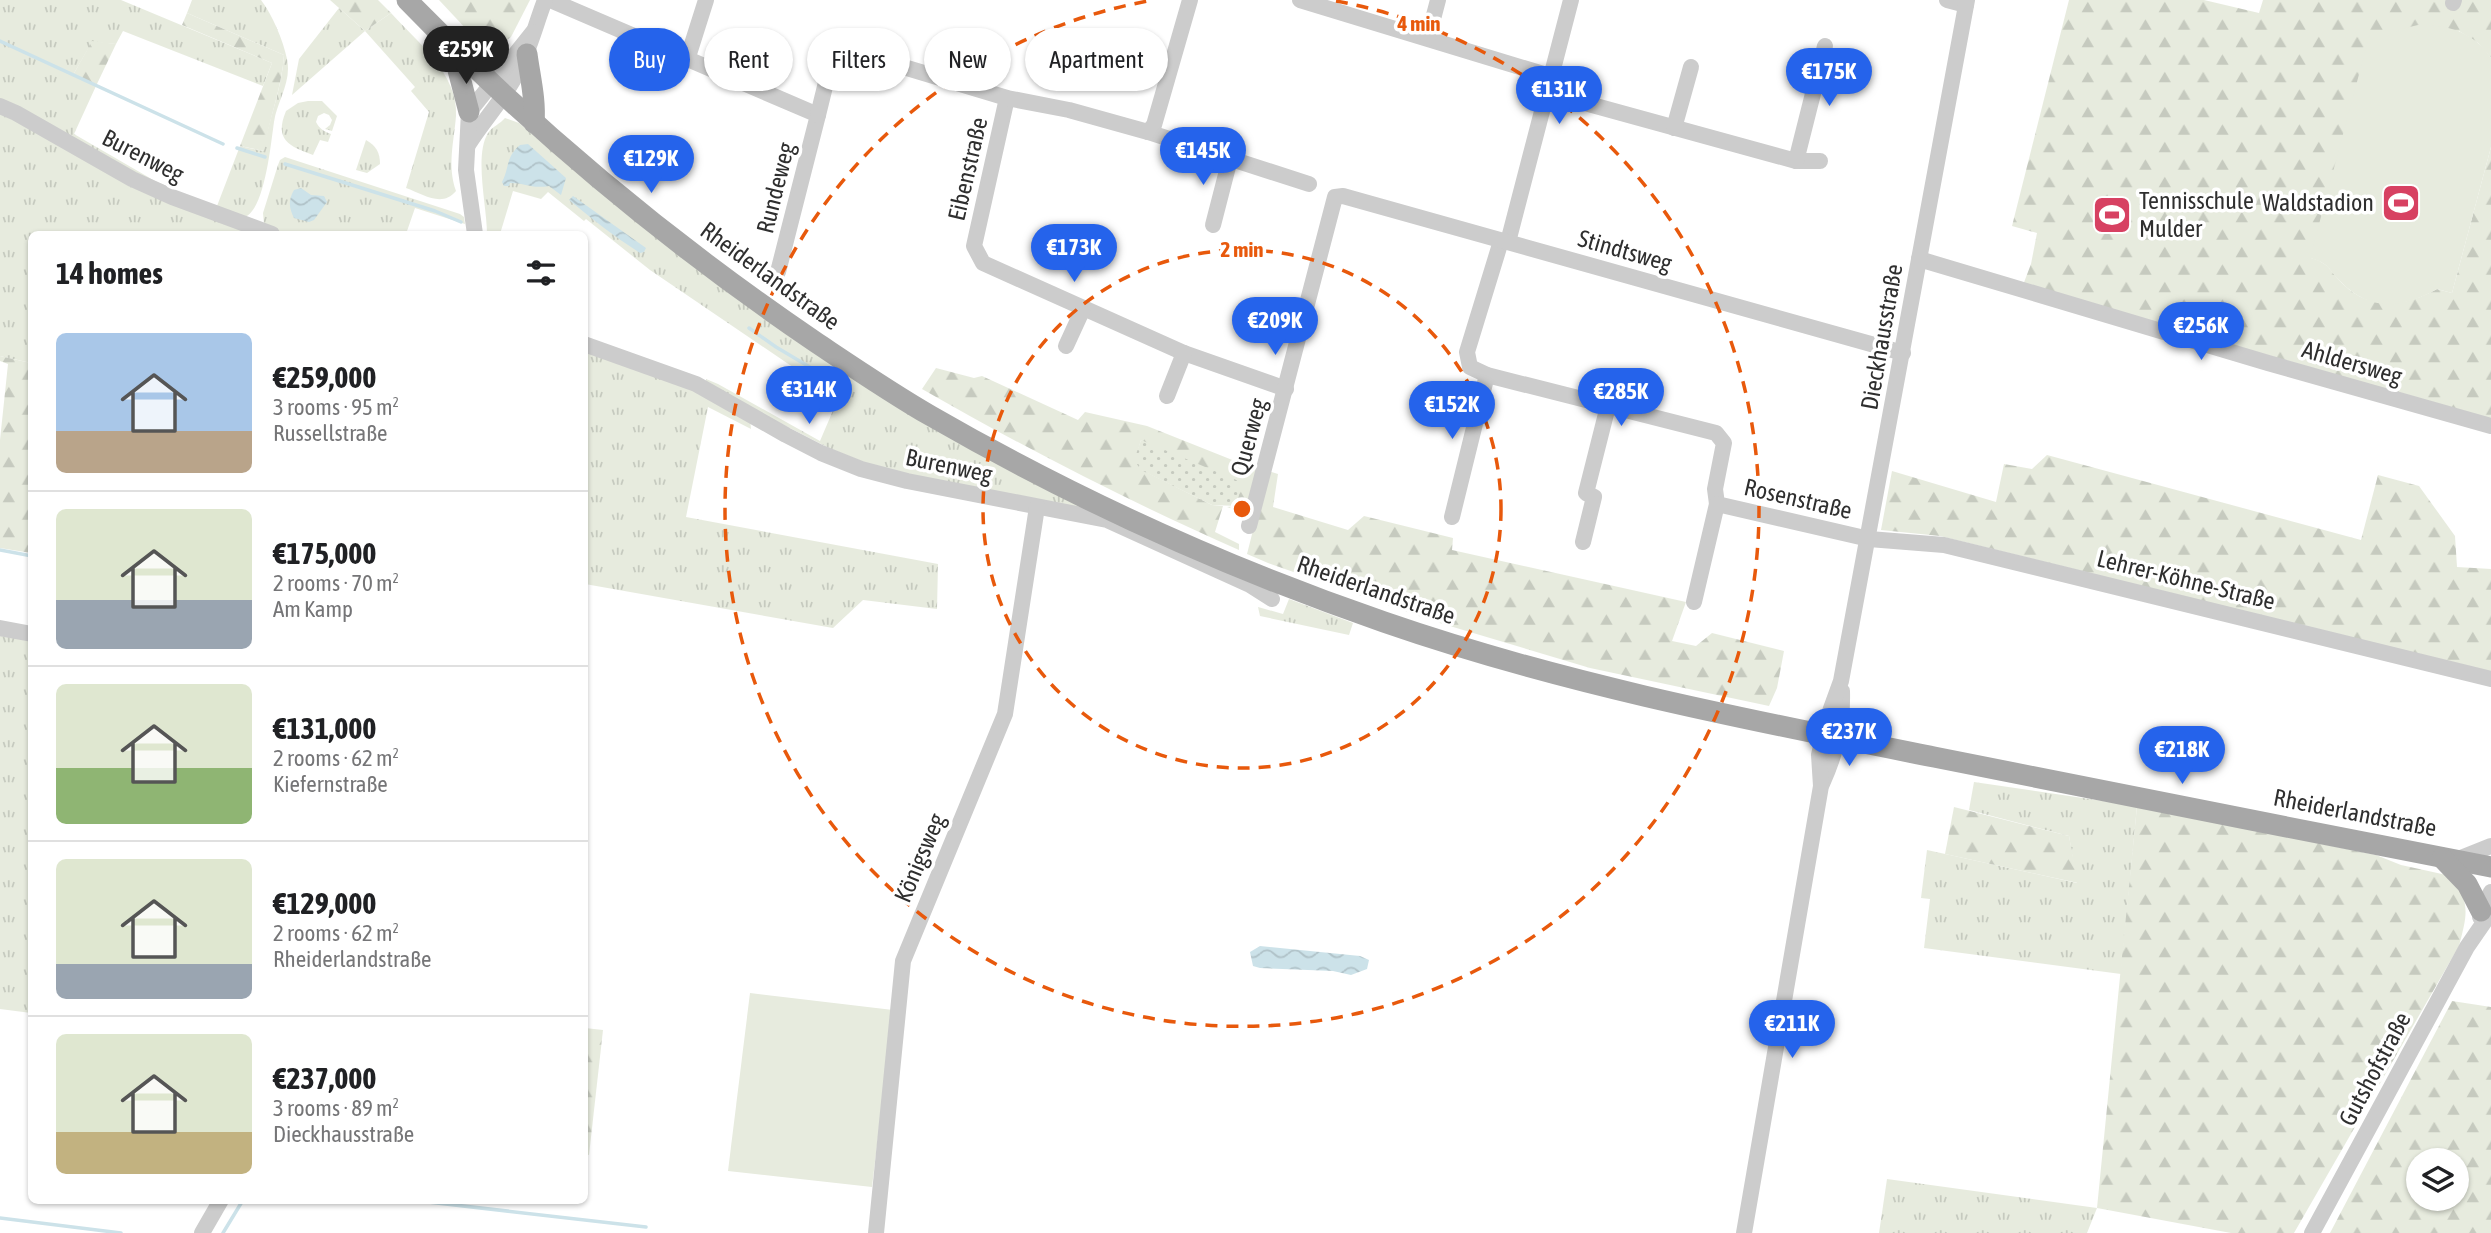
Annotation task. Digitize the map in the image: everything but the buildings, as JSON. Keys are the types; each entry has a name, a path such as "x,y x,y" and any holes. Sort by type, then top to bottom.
{"main road":[{"name":"Rheiderlandstraße","path":"407,0 534,123 662,231 767,309 930,416 1069,491 1155,532 1312,597 1452,645 1607,688 1831,736 2491,867"},
{"path":"458,51 458,70 469,112"},
{"path":"527,54 536,107 534,123"},
{"path":"2449,859 2467,884 2484,917"}],"street":[{"path":"475,231 466,170 469,112 497,89 527,54 545,0"},
{"name":"Rundeweg","path":"550,0 614,28"},
{"path":"690,51 706,0"},
{"path":"1148,132 1154,125 1190,0"},
{"path":"1300,0 1553,77 1563,97 1796,161 1820,161"},
{"path":"1428,38 1438,0"},
{"path":"1452,517 1487,375 1470,367 1467,352 1504,241 1553,77 1571,0"},
{"path":"1947,0 1966,3"},
{"name":"Dieckhausstraße","path":"1744,1233 1821,786 1819,755 1831,736 1966,3"},
{"path":"467,147 497,89 533,32"},
{"path":"1796,161 1825,46"},
{"name":"Rundeweg","path":"778,272 834,50 837,47 1007,98"},
{"name":"Rundeweg","path":"690,61 818,115"},
{"path":"1674,128 1691,67"},
{"path":"1007,98 1069,110 1148,132 1309,184"},
{"name":"Eibenstraße","path":"1007,98 974,246 983,263 1184,353 1286,389"},
{"name":"Burenweg","path":"0,106 132,179 264,231"},
{"path":"1213,225 1230,159"},
{"name":"Stindtsweg","path":"1335,197 1343,196 1903,353"},
{"name":"Querweg","path":"1249,526 1335,197"},
{"name":"Ahldersweg","path":"1919,259 2491,426"},
{"path":"1066,346 1083,309"},
{"name":"Burenweg","path":"588,345 696,384 786,435 861,469 906,481 1107,520 1250,585 1272,599"},
{"path":"1167,396 1184,353"},
{"name":"Rosenstraße","path":"1487,375 1716,433 1724,443 1715,489 1717,503 1694,602"},
{"path":"1583,542 1594,496 1586,493 1608,406"},
{"name":"Rosenstraße","path":"1717,503 1869,539"},
{"name":"Königsweg","path":"876,1233 903,961 1005,714 1037,507"},
{"name":"Lehrer-Köhne-Straße","path":"1869,539 1944,545 2491,679"},
{"path":"0,628 28,633"},
{"path":"2449,859 2491,846"},
{"name":"Gutshofstraße","path":"2312,1233 2484,917 2491,892"},
{"path":"202,1233 219,1204"}],"green space":[{"path":"0,0 121,0 272,63 263,86 123,31 116,44 92,42 73,75 96,86 74,134 171,188 169,191 0,99"},
{"path":"192,0 261,0 280,36 285,52 288,76 276,114 266,174 258,202 245,217 217,206 240,146 263,151 281,79 284,55 187,13"},
{"path":"330,0 378,0 391,13 365,31"},
{"path":"439,0 530,0 511,37 497,48 483,47"},
{"path":"2069,0 2204,0 2259,13 2263,0 2491,0 2491,58 2478,43 2459,31 2311,258 2326,266 2355,293 2377,302 2402,302 2437,289 2452,293 2491,147 2491,419 2023,285 2031,264 2037,233 2012,226"},
{"path":"339,8 365,31 292,95 299,59"},
{"path":"187,13 284,55 264,151 240,146 272,63 182,25"},
{"path":"391,13 434,59 451,86 456,116 452,163 456,191 445,199 432,198 406,188 429,112 411,91 415,87 365,31"},
{"name":"Waldstadion","path":"2418,25 2459,31 2477,42 2491,58 2491,147 2452,293 2437,289 2411,301 2386,304 2363,298 2351,291 2325,264 2310,258 2370,33 2386,37 2401,29"},
{"path":"92,41 116,44 96,86 73,75"},
{"path":"322,101 337,116 332,131 325,129 332,120 329,115 324,113 318,116 316,122 331,134 328,142 320,140 313,155 291,145 282,129 286,111 298,103"},
{"path":"0,110 256,231 28,231 28,362 0,356"},
{"path":"505,118 519,123 626,213 1103,515 864,466 706,385 706,379 718,384 820,441 840,394 806,376 650,270 548,192 541,199 513,191 501,231 487,231 482,155 484,143 492,129"},
{"path":"366,140 377,150 380,164 367,173 356,170"},
{"path":"285,157 460,214 464,217 465,224 415,208 407,231 279,231 267,227 263,213 280,160"},
{"path":"588,349 707,394 750,419 751,429 708,407 686,517 938,564 937,609 863,600 833,628 588,585"},
{"path":"0,356 28,362 28,553 0,548 0,440 8,364 0,361"},
{"path":"936,368 974,378 982,376 1078,420 1085,412 1147,426 1260,471 1250,515 1227,507 1237,506 1141,440 1135,460 1142,470 1212,505 1223,506 1215,532 1239,544 1239,550 1078,474 922,389"},
{"path":"1141,440 1241,482 1237,506 1212,505 1141,470 1134,460"},
{"path":"2047,455 2361,540 2378,475 2419,486 2455,536 2457,567 2491,569 2491,672 1940,536 1881,530 1892,471 1996,502 2004,464 2032,469"},
{"path":"1268,471 1278,474 1273,507 1348,530 1364,516 1453,538 1452,550 1686,602 1672,641 1696,646 1712,633 1784,651 1777,688 1769,706 1590,668 1433,621 1247,554"},
{"path":"1289,599 1353,623 1349,635 1260,616 1258,607 1283,614"},
{"path":"0,634 28,639 28,1013 0,1009"},
{"path":"1974,782 2137,806 2121,974 1924,948 1930,899 1921,898 1927,850 2077,883 2069,836 1969,810"},
{"path":"2137,806 2376,855 2401,865 2451,876 2462,894 2466,909 2459,946 2294,1233 2231,1233 2097,1208"},
{"path":"1954,807 2069,836 2078,883 1945,854"},
{"path":"750,993 893,1010 872,1187 728,1171"},
{"path":"2452,1001 2491,1007 2491,1233 2330,1233"},
{"path":"588,1028 603,1030 588,1155"},
{"path":"1887,1179 2097,1208 2087,1233 1879,1233"}],"water":[{"path":"528,144 566,178 561,195 549,186 510,183 509,186 504,186 502,182 512,154 520,145"},
{"path":"301,188 311,195 324,196 327,202 314,220 309,222 294,218 290,207 294,190"},
{"path":"573,196 646,248 644,252 640,253 586,214 569,200"},
{"path":"1260,946 1360,956 1369,960 1367,969 1351,975 1333,971 1260,968 1253,966 1250,952"}],"waterway":[{"path":"0,41 223,144"},
{"path":"237,148 265,157"},
{"path":"285,164 435,211 461,222"},
{"path":"749,328 845,388"},
{"path":"0,550 28,555"},
{"path":"223,1233 241,1204"},
{"path":"446,1204 646,1227"},
{"path":"0,1218 121,1233"}],"place":[{"name":"Waldstadion","path":"2401,203"},
{"name":"Tennisschule Mulder","path":"2112,215"}]}
